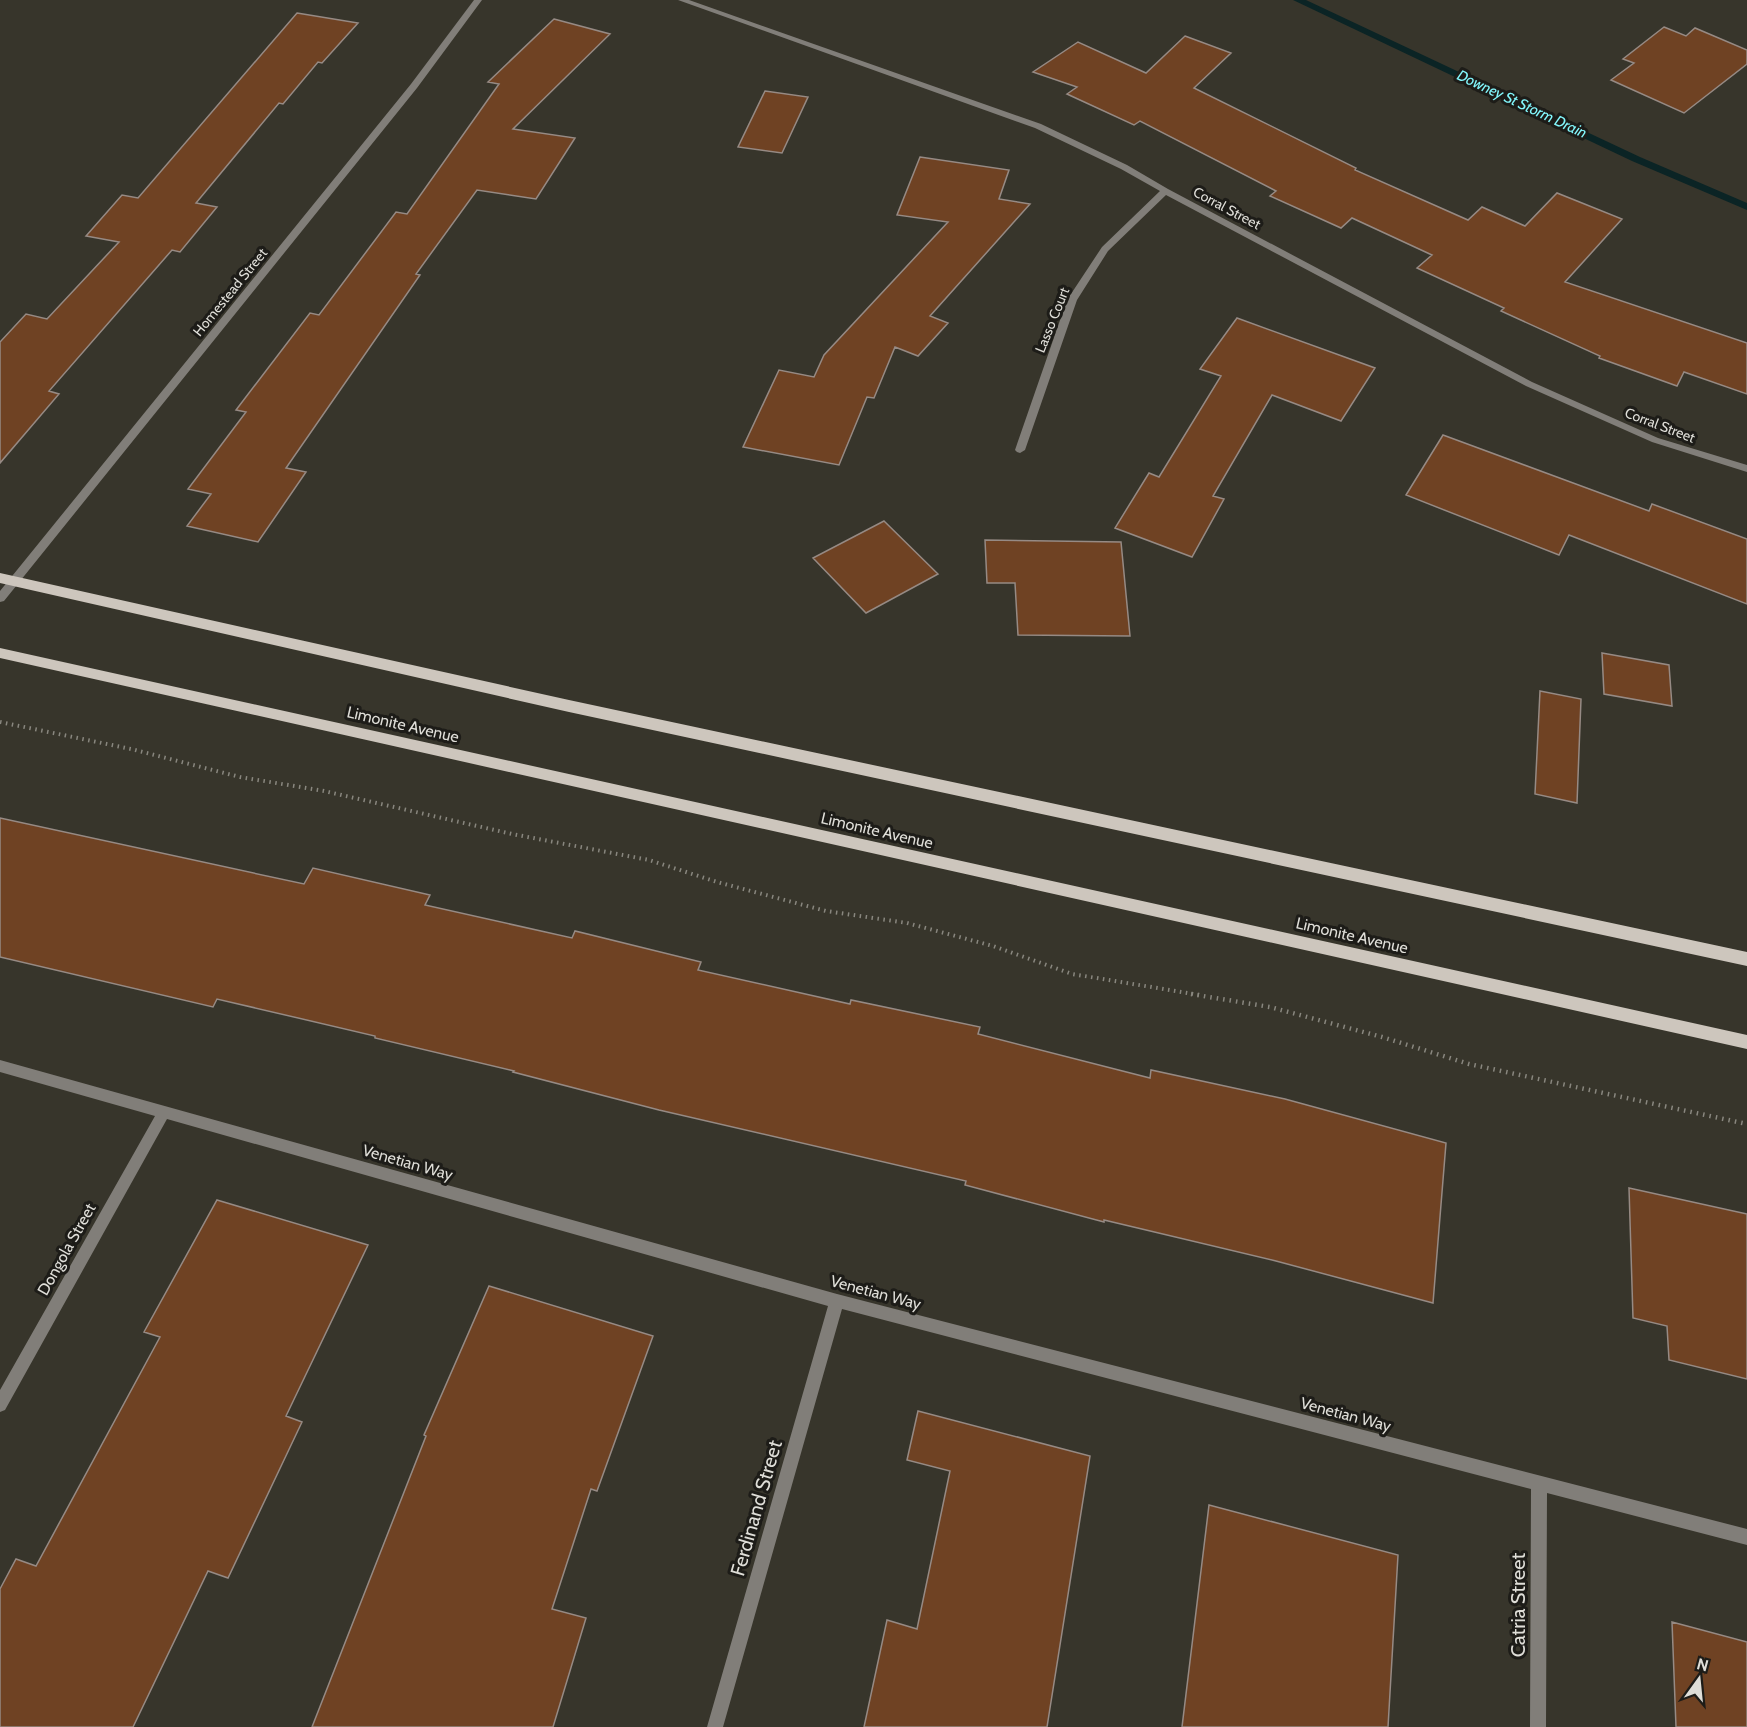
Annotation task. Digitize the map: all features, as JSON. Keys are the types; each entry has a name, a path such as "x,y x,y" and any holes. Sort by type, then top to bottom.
{"main road":[{"path":"7,579 592,711 1747,959"},
{"name":"Limonite Avenue","path":"0,653 1747,1042"}],"street":[{"name":"Homestead Street","path":"0,598 7,579 414,86 478,0"},
{"name":"Corral Street","path":"682,0 1038,126 1124,167 1529,384 1655,440 1747,469"},
{"name":"Lasso Court","path":"1020,450 1072,300 1105,249 1165,191"},
{"name":"Venetian Way","path":"0,1066 837,1301 1747,1537"},
{"name":"Dongola Street","path":"0,1405 164,1112"},
{"name":"Ferdinand Street","path":"715,1727 837,1301"},
{"name":"Catria Street","path":"1538,1727 1539,1483"}],"path":[{"path":"0,722 131,748 240,777 324,791 512,834 650,860 717,882 826,910 907,923 971,940 1072,974 1270,1007 1382,1037 1469,1064 1747,1124"}],"building":[{"path":"297,13 358,23 322,63 318,62 283,104 279,103 196,203 217,207 180,252 172,250 49,391 59,394 0,463 0,342 26,314 47,319 119,242 86,236 122,195 138,198"},
{"path":"554,19 610,34 513,129 575,138 536,199 477,190 416,274 420,275 286,468 306,472 258,542 187,526 211,494 188,489 246,412 236,410 310,313 319,315 396,212 407,214 499,84 488,82"},
{"path":"1664,27 1686,36 1695,28 1747,50 1747,64 1684,113 1611,80 1634,63 1623,59"},
{"path":"1185,36 1231,53 1194,88 1356,168 1355,170 1468,220 1482,207 1525,226 1557,193 1622,219 1565,282 1747,343 1747,394 1684,372 1677,386 1599,358 1600,356 1501,311 1504,308 1417,268 1432,255 1352,218 1341,228 1270,196 1276,191 1140,121 1134,125 1067,94 1077,87 1033,72 1078,42 1146,73"},
{"path":"765,91 808,97 782,153 738,147"},
{"path":"920,157 1009,170 999,199 1030,204 930,316 948,323 918,356 895,347 874,398 867,397 839,465 743,447 779,370 814,377 824,355 948,222 897,215"},
{"path":"1237,318 1375,368 1341,421 1272,395 1213,496 1224,499 1192,557 1115,528 1149,473 1159,477 1221,376 1200,369"},
{"path":"1443,435 1649,511 1652,504 1747,539 1747,604 1569,535 1559,555 1406,495"},
{"path":"884,521 938,574 866,613 813,558"},
{"path":"985,540 1121,542 1130,636 1018,635 1015,583 987,583"},
{"path":"1602,653 1669,665 1672,706 1604,694"},
{"path":"1540,691 1581,699 1577,803 1535,794"},
{"path":"0,818 304,884 313,868 430,895 425,905 572,938 575,931 701,962 698,970 850,1004 851,1000 980,1027 978,1034 1150,1078 1151,1070 1285,1099 1446,1143 1433,1303 1276,1261 1104,1220 1104,1222 965,1185 966,1181 659,1110 514,1071 375,1038 375,1036 217,999 213,1007 0,957"},
{"path":"1629,1188 1747,1214 1747,1379 1669,1360 1667,1326 1633,1318"},
{"path":"217,1200 368,1245 286,1416 302,1422 228,1578 208,1571 133,1727 0,1727 0,1589 16,1559 36,1566 160,1337 144,1332"},
{"path":"489,1286 653,1336 597,1491 591,1489 552,1609 586,1618 553,1727 312,1727 426,1436 424,1435"},
{"path":"918,1411 1090,1456 1047,1727 864,1727 887,1620 917,1629 950,1471 907,1460"},
{"path":"1209,1505 1398,1555 1388,1727 1182,1727"},
{"path":"1672,1622 1747,1642 1747,1727 1676,1727"}],"waterway":[{"name":"Downey St Storm Drain","path":"1298,0 1636,159 1747,207"}]}
